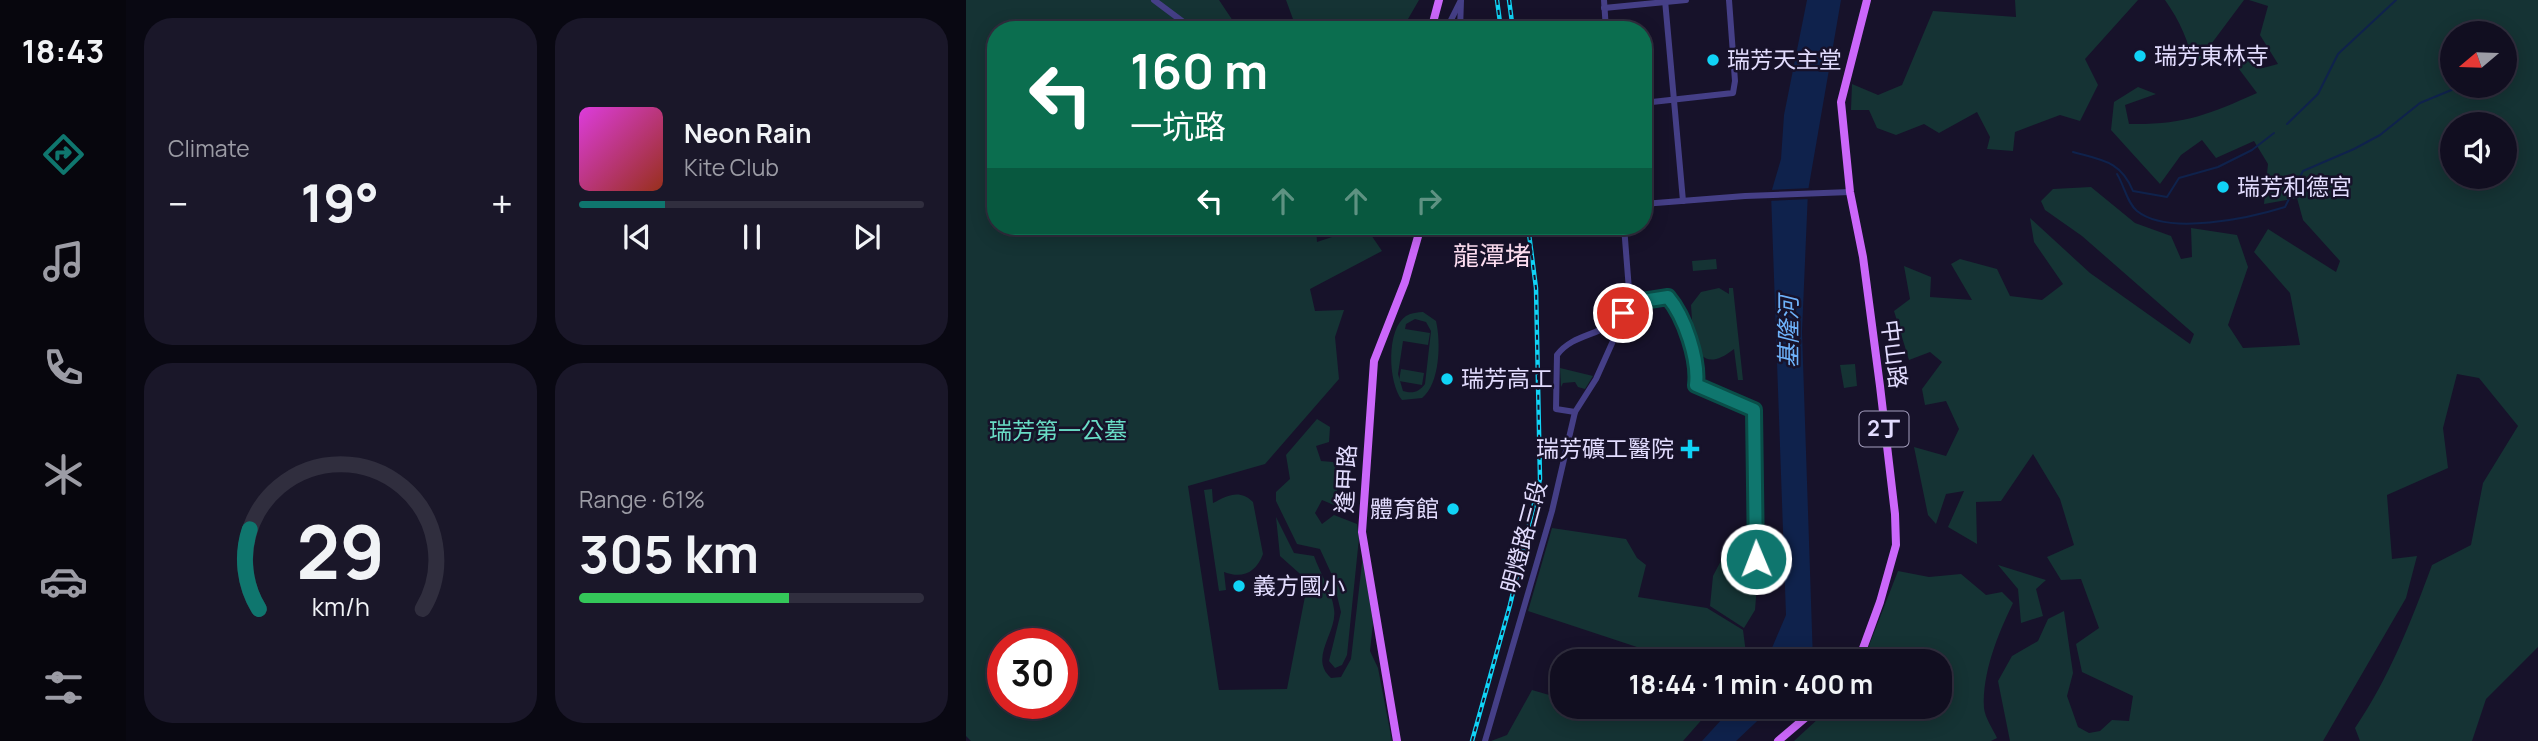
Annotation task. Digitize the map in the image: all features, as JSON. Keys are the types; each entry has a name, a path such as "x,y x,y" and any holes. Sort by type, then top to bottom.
{"main road":[{"path":"1433,21 1439,0"},
{"name":"2丁","path":"1850,192 1841,102 1867,0"},
{"name":"中山路","path":"1850,192 1863,257 1895,514 1896,545 1863,649"},
{"name":"逢甲路","path":"1398,741 1362,532 1374,361 1405,282 1418,235"},
{"path":"1778,741 1804,719"}],"street":[{"path":"1154,0 1182,21"},
{"path":"1450,21 1461,0"},
{"path":"1460,21 1461,0"},
{"path":"1604,0 1605,21"},
{"path":"1604,8 1686,0"},
{"path":"1652,102 1733,93 1735,81 1729,0"},
{"path":"1665,1 1683,201"},
{"path":"1652,203 1850,192"},
{"name":"明燈路三段","path":"1485,741 1552,511 1575,412 1596,379 1630,303 1625,235"},
{"path":"1575,412 1556,409 1557,355 1570,342 1615,322 1630,303 1668,297 1693,349 1697,363 1696,385 1754,410 1756,559"}],"green space":[{"name":"瑞芳第一公墓","path":"966,0 1219,0 1233,21 987,21 987,235 1317,235 1317,242 1338,235 1371,235 1382,251 1310,289 1315,311 1344,310 1335,337 1339,379 1265,464 1188,486 1219,690 1287,689 1308,581 1280,556 1276,517 1294,553 1314,556 1331,596 1334,618 1322,662 1331,678 1341,677 1351,659 1363,554 1373,623 1370,651 1378,668 1392,741 971,741 966,736"},
{"path":"1286,0 1419,0 1408,19 1294,21"},
{"path":"2015,0 2138,0 2085,59 2098,85 2080,121 2060,115 2015,132 2013,151 1987,149 1990,137 1977,112 1939,133 1924,124 1896,135 1877,128 1869,110 1851,110 1852,84 1878,95 1902,85 1933,11 2016,17"},
{"path":"2165,0 2244,0 2194,67 2183,32"},
{"path":"2249,0 2538,0 2538,647 2486,699 2472,741 2360,741 2355,728 2389,669 2432,565 2471,545 2483,483 2518,426 2479,378 2457,374 2443,428 2448,468 2387,495 2392,559 2417,556 2406,598 2323,741 2010,741 1998,681 2012,656 2038,641 2048,619 2064,611 2073,673 2067,696 2078,727 2089,733 2100,731 2112,720 2129,721 2133,696 2082,672 2076,644 2099,628 2081,579 2061,580 2047,557 2074,545 2060,499 2033,454 2001,501 1976,502 1977,544 1948,527 1964,491 1946,494 1936,524 1928,515 1914,447 1946,456 1959,429 1946,401 1925,405 1922,389 1942,362 1930,352 1909,360 1894,311 1910,299 1904,266 1931,277 1930,297 1972,300 1951,264 1960,259 1997,269 2010,296 2042,300 2063,284 2034,242 2030,218 2090,273 2190,344 2194,334 2082,236 2045,210 2041,201 2053,189 2091,187 2135,223 2171,236 2181,259 2192,257 2191,228 2237,235 2248,267 2228,325 2243,348 2300,345 2290,293 2254,252 2268,229 2336,272 2340,261 2303,220 2297,198 2264,204 2268,164 2254,141 2216,158 2202,140 2181,155 2160,184 2111,130 2114,102 2138,87 2156,94 2125,105 2129,124 2165,123 2195,117 2257,93 2239,69 2238,56 2263,68 2278,64 2260,35 2268,6"},
{"path":"1716,259 1717,269 1693,271 1692,261"},
{"path":"1719,288 1729,294 1729,288 1733,288 1743,380 1738,380 1734,349 1711,360 1703,357 1695,340 1691,305 1701,292"},
{"path":"1423,312 1436,321 1439,351 1436,373 1428,392 1422,398 1402,400 1394,382 1392,344 1395,332 1406,316","holes":["1415,319 1426,322 1431,331 1425,384 1415,392 1403,391 1398,374 1403,341 1428,345 1430,333 1405,329 1406,324"]},
{"path":"1855,364 1857,386 1844,388 1840,365"},
{"path":"1560,368 1593,376 1585,389 1578,387 1575,382 1563,383 1561,387"},
{"path":"1401,369 1424,373 1422,385 1399,381"},
{"path":"1317,419 1330,427 1329,442 1316,446 1321,461 1333,462 1340,477 1334,505 1322,500 1315,513 1322,524 1334,515 1357,524 1359,538 1347,655 1342,665 1335,668 1329,661 1341,612 1332,575 1320,549 1297,544 1276,501 1276,492 1290,479 1286,455"},
{"path":"1212,489 1213,503 1239,494 1253,502 1263,554 1248,573 1237,575 1224,572 1226,590 1219,591 1204,490"},
{"path":"1552,528 1626,539 1637,558 1646,565 1638,597 1707,608 1743,630 1745,649 1643,649 1528,611"},
{"path":"1724,555 1740,566 1759,560 1755,610 1744,628 1710,606 1713,576"},
{"path":"1998,565 2046,580 2036,589 2043,616 2021,623 2018,589"},
{"path":"1898,571 1929,577 1961,574 1986,595 2002,592 2013,603 1988,668 1984,695 1987,720 1997,738 1991,741 1794,741 1818,719 1952,719 1952,649 1868,649"},
{"path":"1532,690 1550,695 1550,719 1702,719 1683,741 1491,741 1507,735"}],"water":[{"name":"基隆河","path":"1807,0 1841,0 1808,191 1802,332 1813,649 1772,649 1786,615 1771,193 1781,159 1784,115"},
{"path":"1722,719 1759,719 1736,741 1702,741"}],"pier":[{"path":"1812,188 1811,199 1767,201 1768,190"}],"waterway":[{"path":"2287,124 2318,94 2338,54 2396,0"},
{"path":"2117,174 2134,208 2151,218 2188,224 2209,223 2270,211 2285,207 2303,171 2380,135 2420,103 2440,95"},
{"path":"2073,152 2109,163 2123,173 2133,191 2167,197 2179,178 2218,167 2252,150 2274,133"}],"railway":[{"path":"1497,0 1500,21"},
{"path":"1509,0 1512,21"},
{"path":"1472,741 1510,605 1540,479 1536,288 1529,235"}],"place":[{"name":"瑞芳東林寺","path":"2140,56"},
{"name":"瑞芳天主堂","path":"1713,60"},
{"name":"瑞芳和德宮","path":"2223,187"},
{"name":"瑞芳高工","path":"1447,379"},
{"name":"瑞芳礦工醫院","path":"1690,449"},
{"name":"體育館","path":"1453,509"},
{"name":"義方國小","path":"1239,586"}],"district":[{"name":"龍潭堵","path":"1492,256"}],"route":[{"path":"1623,313 1630,303 1668,297 1693,349 1697,363 1696,385 1754,410 1756,559"}]}
